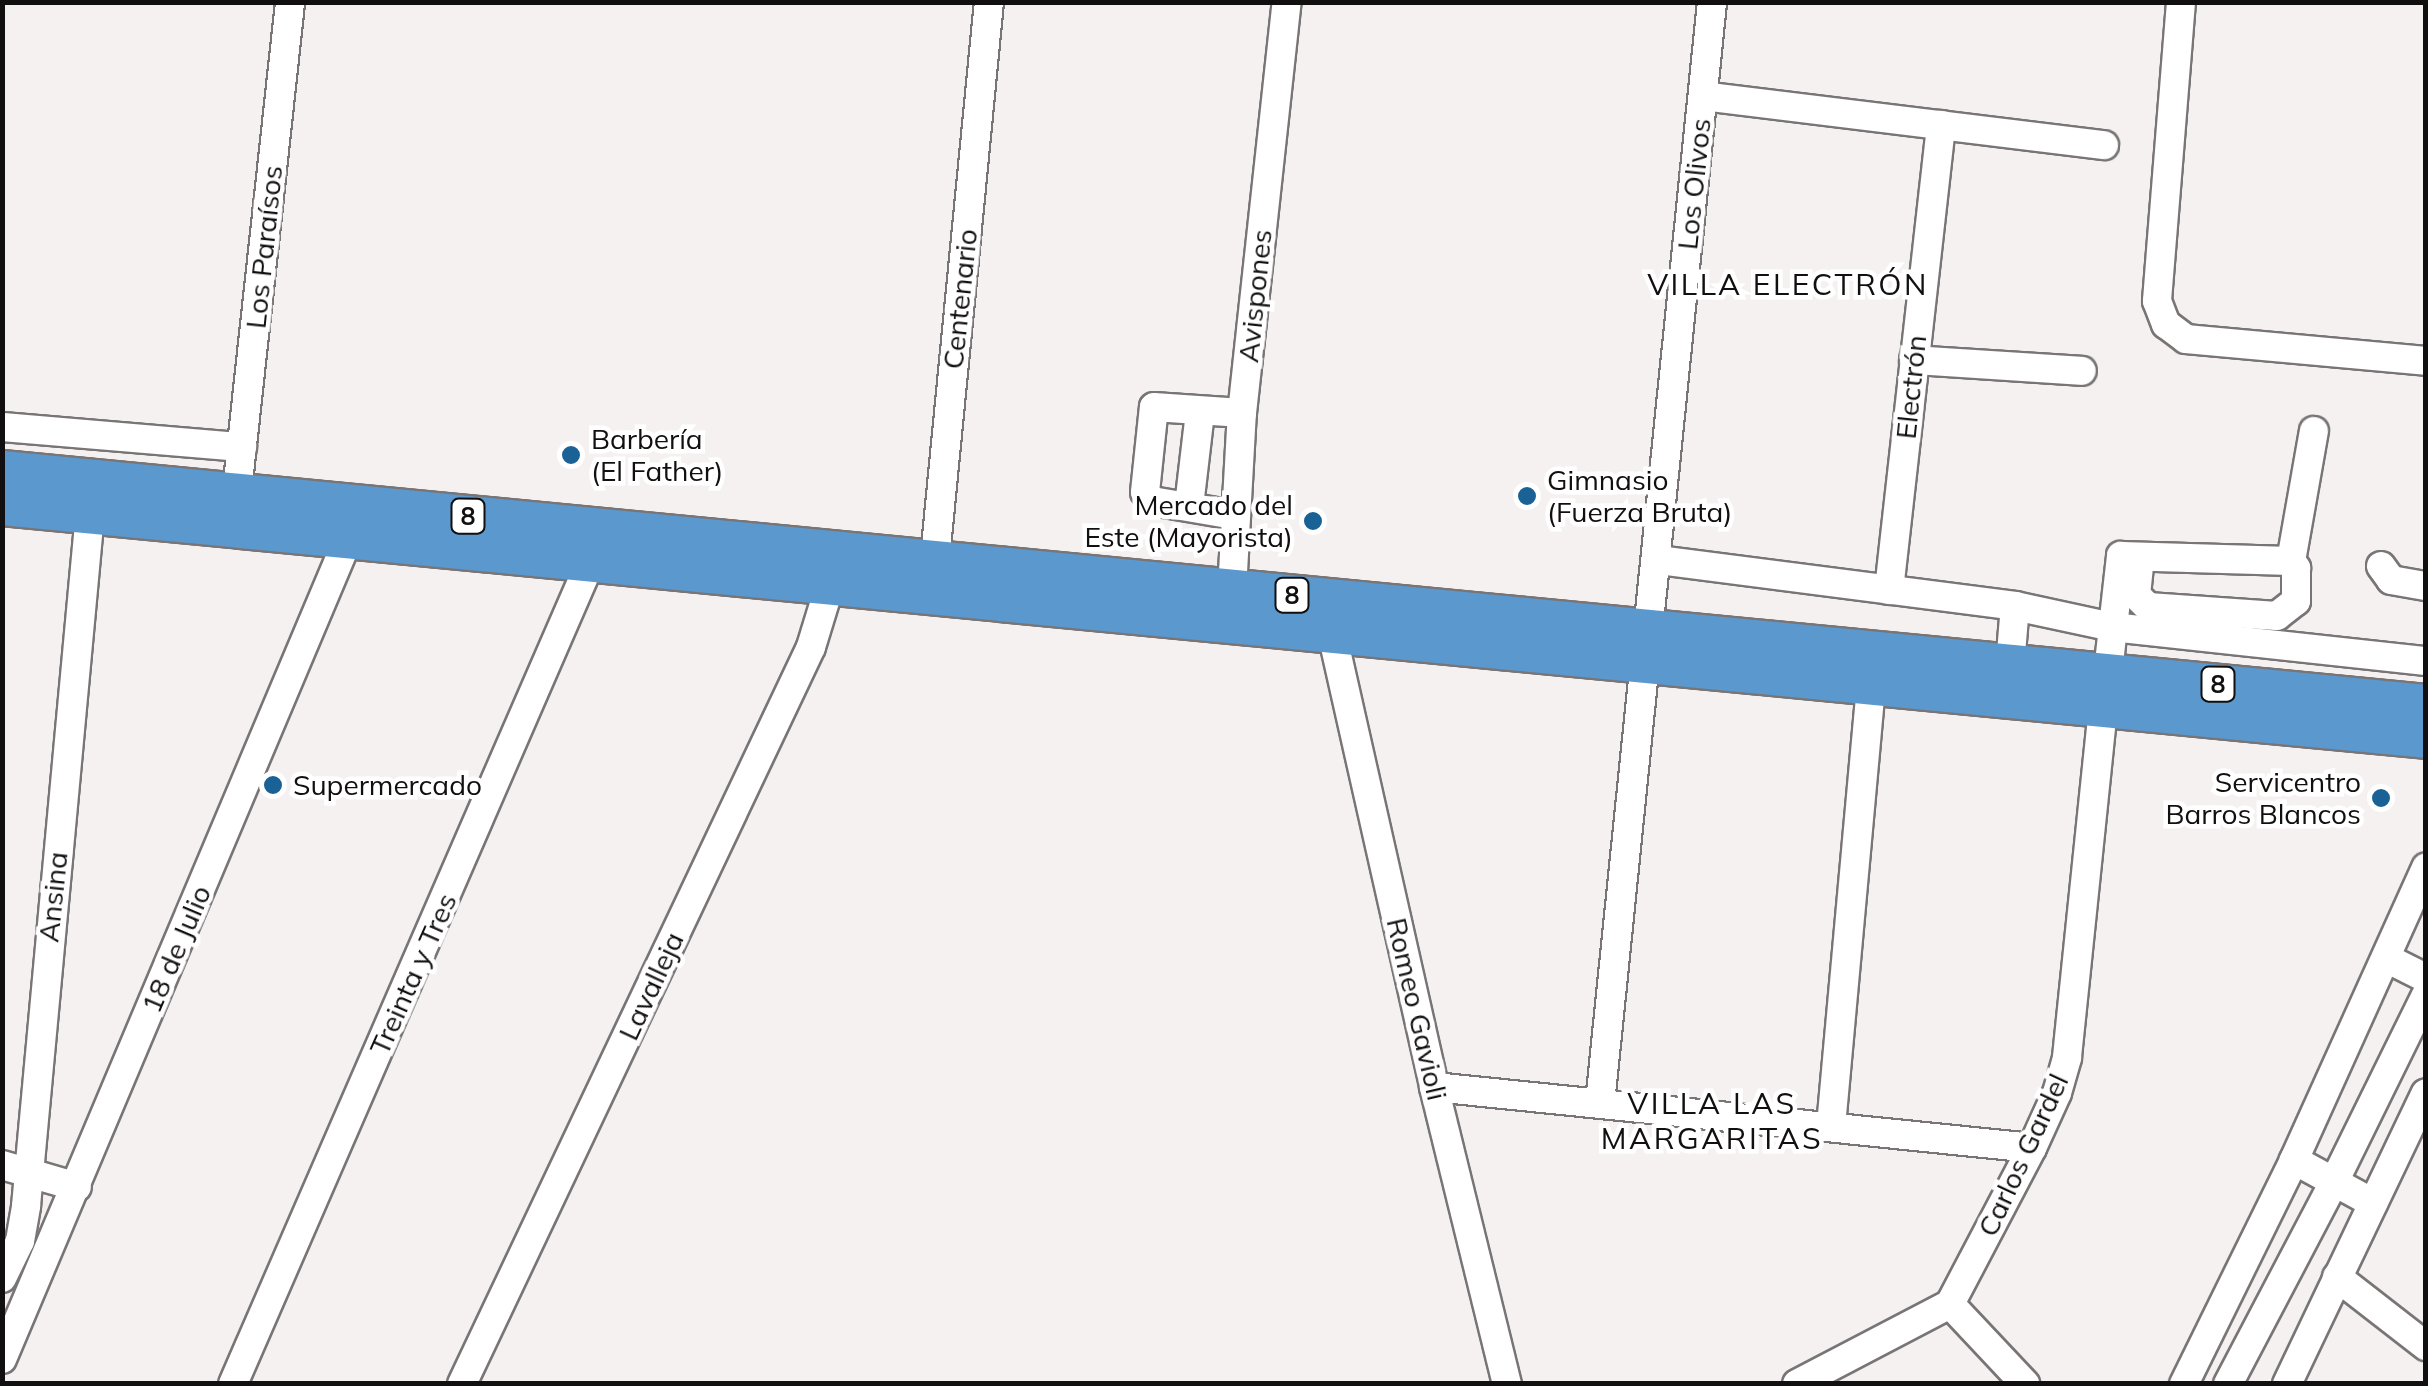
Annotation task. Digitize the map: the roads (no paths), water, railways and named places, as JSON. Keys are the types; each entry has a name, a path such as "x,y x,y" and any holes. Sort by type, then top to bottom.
{"highway":[{"name":"8","path":"2,472 236,491 933,578 1332,633 2010,665 2106,690 2426,738"},
{"name":"8","path":"2,505 830,585 933,578 1232,590 1646,647 1871,686 2106,690 2426,705"}],"street":[{"name":"Los Paraísos","path":"236,491 290,2"},
{"name":"Centenario","path":"933,578 989,2"},
{"name":"Avispones","path":"1232,590 1242,412 1287,2"},
{"name":"Los Olivos","path":"1600,1103 1712,2"},
{"path":"2181,2 2157,301 2166,324 2186,339 2426,361"},
{"path":"1703,96 2104,145"},
{"name":"Electrón","path":"1889,590 1941,126"},
{"path":"1914,360 2082,371"},
{"path":"1234,514 1152,501 1145,492 1152,411 1158,405 1200,412 1242,412"},
{"path":"1190,506 1200,412"},
{"path":"2,427 242,447"},
{"path":"2291,562 2314,431"},
{"name":"Ansina","path":"2,1278 20,1240 15,1169 90,514"},
{"name":"18 de Julio","path":"2,1359 348,539"},
{"name":"Carlos Gardel","path":"1950,1304 2032,1148 2058,1092 2067,1058 2120,556 2140,557"},
{"path":"2140,557 2291,562 2296,568 2296,601 2277,616 2148,608 2136,595 2140,557"},
{"path":"1658,560 2015,606 2112,626 2426,660"},
{"name":"Treinta y Tres","path":"233,1384 590,562"},
{"path":"2381,566 2391,580 2426,586"},
{"name":"Lavalleja","path":"462,1384 812,648 830,585"},
{"path":"2010,665 2015,606"},
{"name":"Romeo Gavioli","path":"1332,633 1434,1087 1508,1384"},
{"path":"1830,1126 1871,686"},
{"path":"2184,1384 2294,1160 2426,867"},
{"path":"2386,958 2426,978"},
{"path":"2228,1384 2426,995"},
{"path":"2287,1384 2426,1089 2392,1064"},
{"path":"1434,1087 2032,1148"},
{"path":"2294,1160 2373,1203"},
{"path":"15,1169 77,1187"},
{"path":"2337,1277 2426,1346"},
{"path":"1797,1384 1950,1304 2025,1384"}],"place":[{"name":"Barbería (El Father)","path":"571,455"},
{"name":"Gimnasio (Fuerza Bruta)","path":"1527,496"},
{"name":"Mercado del Este (Mayorista)","path":"1313,521"},
{"name":"Supermercado","path":"273,785"},
{"name":"Servicentro Barros Blancos","path":"2381,798"}],"district":[{"name":"VILLA ELECTRÓN","path":"1788,284"},
{"name":"VILLA LAS MARGARITAS","path":"1712,1120"}]}
